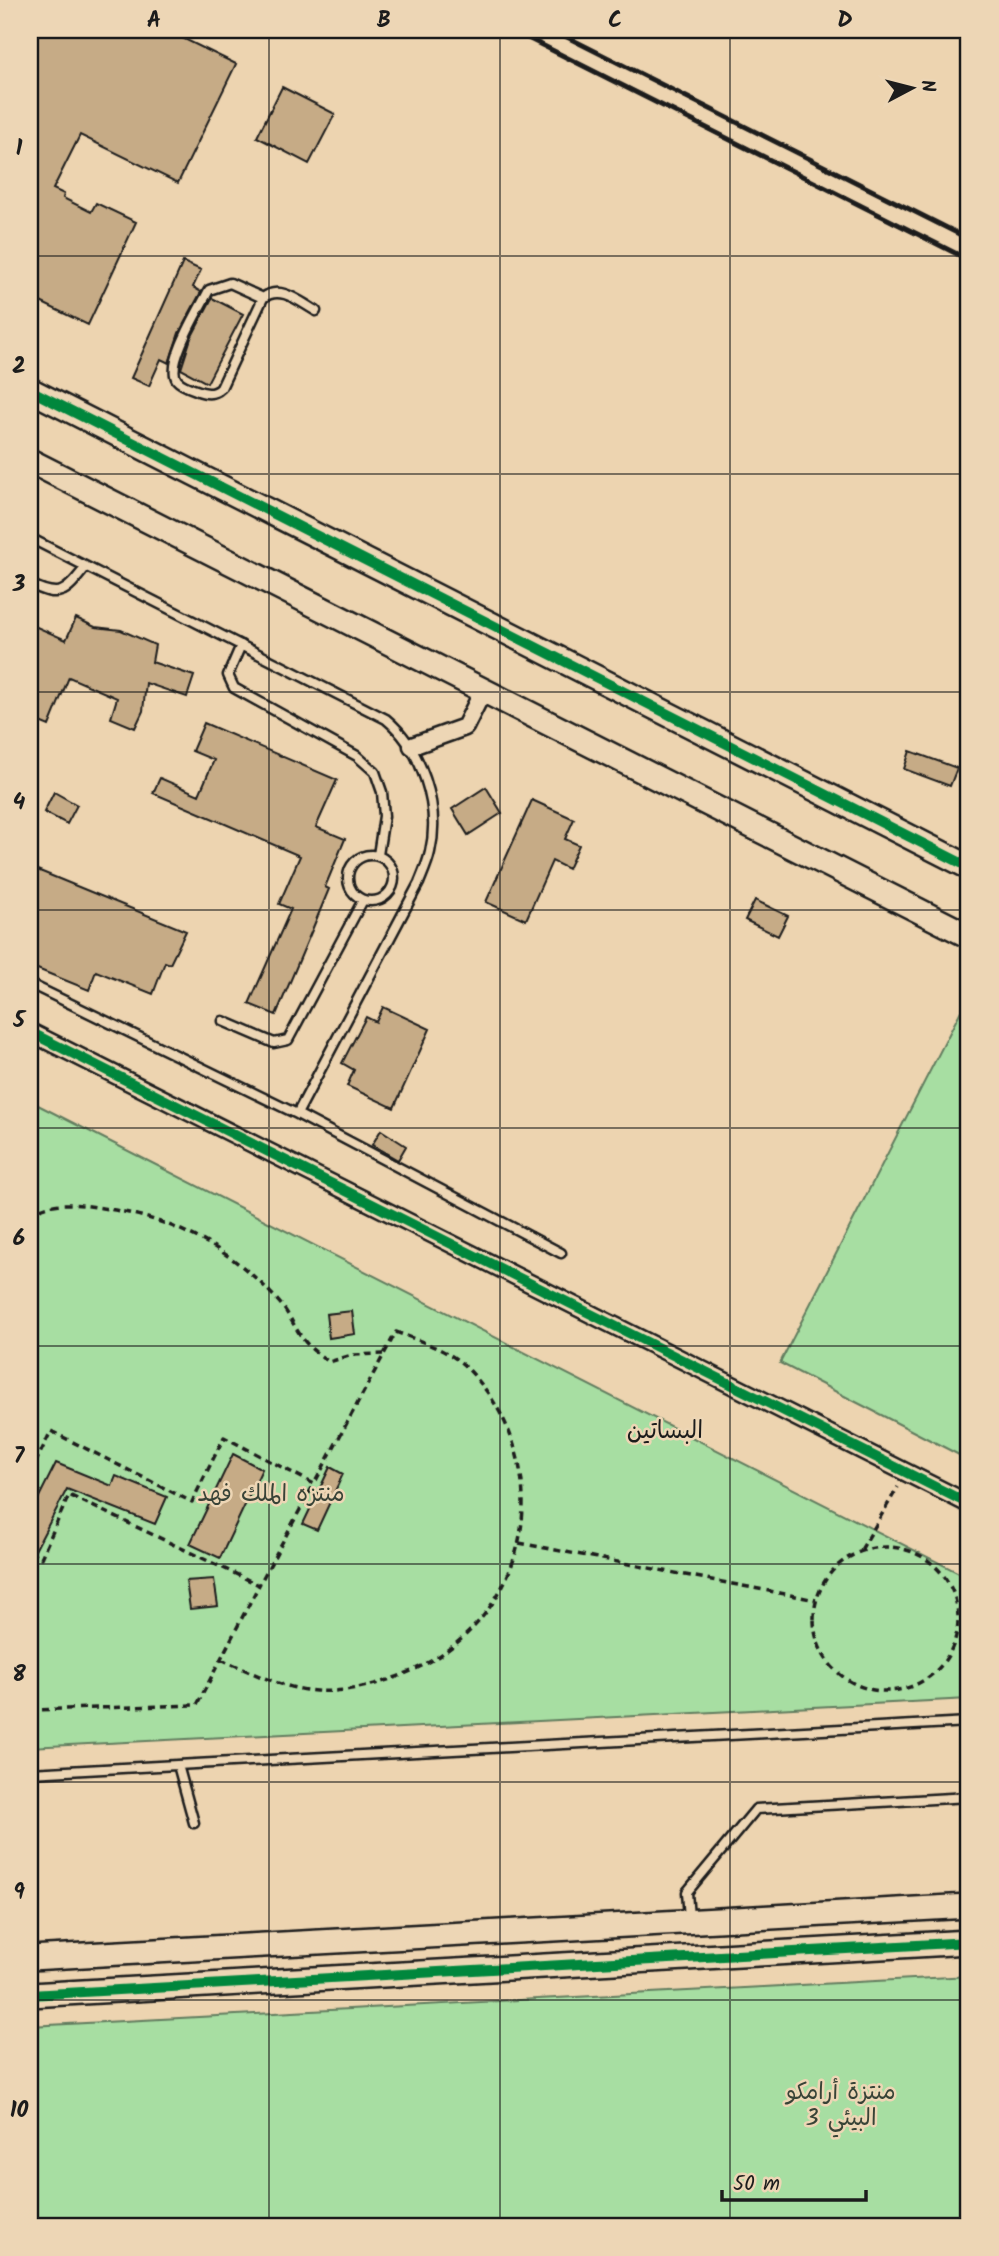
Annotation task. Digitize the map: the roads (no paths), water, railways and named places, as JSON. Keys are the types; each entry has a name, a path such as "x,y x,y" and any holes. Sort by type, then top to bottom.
{"street":[{"path":"30,390 969,867"},
{"path":"30,461 969,936"},
{"path":"412,746 465,727 483,691"},
{"path":"30,1032 969,1504"},
{"path":"30,1958 969,1906"},
{"path":"690,1920 692,1957"},
{"path":"30,1995 969,1942"},
{"path":"234,1947 237,1984"}],"lane":[{"path":"263,298 230,284 209,290 175,360 174,374 178,383 202,393 216,392 221,388 263,298 270,292 281,292 316,310"},
{"path":"30,538 386,719 412,746 425,779 432,813 431,850 419,883 297,1114"},
{"path":"30,584 48,593 58,593 68,589 85,568"},
{"path":"241,645 228,675 234,688 357,756 375,772 382,792 384,816 378,855"},
{"path":"368,854 378,855 387,861 394,880 383,897 363,900 355,894 348,875 358,858 368,854"},
{"path":"223,1021 274,1043 288,1040 363,900"},
{"path":"30,984 297,1114 561,1253"},
{"path":"30,1773 969,1722"},
{"path":"178,1765 194,1823"},
{"path":"690,1920 687,1892 755,1809 969,1797"}],"railway":[{"path":"512,30 969,260"},
{"path":"553,30 969,239"}],"district":[{"name":"البساتين","path":"665,1430"}],"park label":[{"name":"منتزه الملك فهد","path":"271,1493"},
{"name":"منتزة أرامكو البيئي 3","path":"841,2104"}]}
